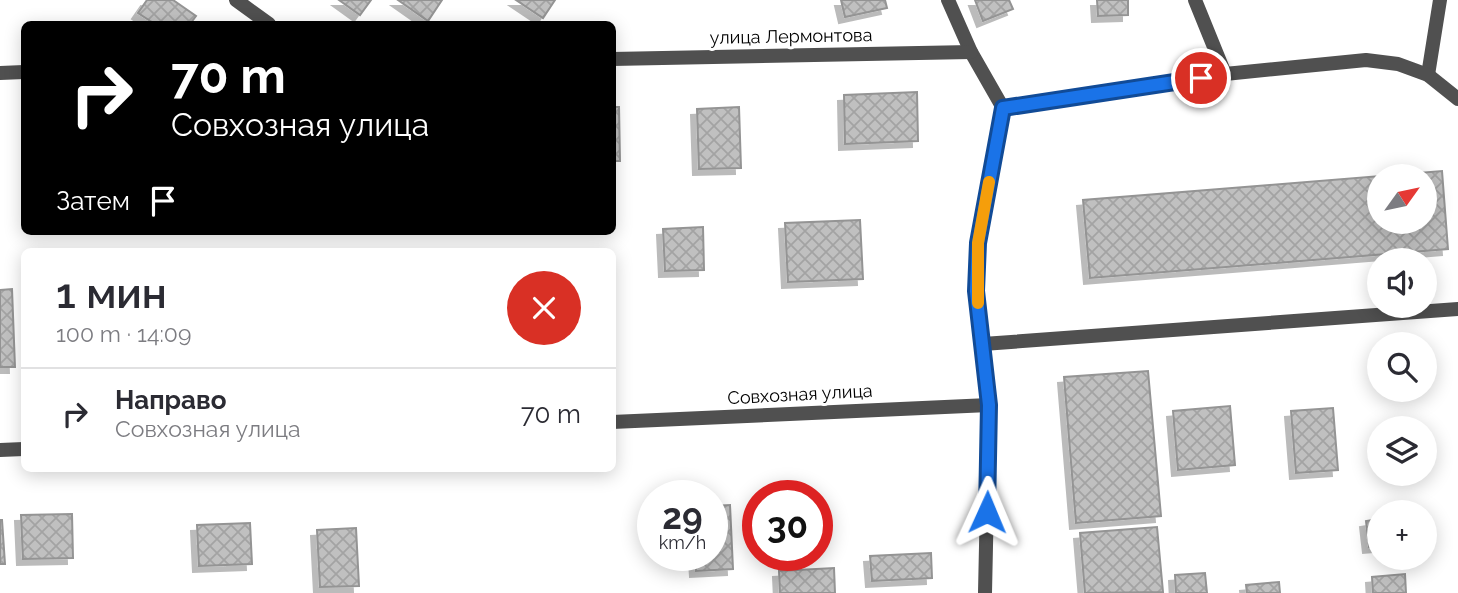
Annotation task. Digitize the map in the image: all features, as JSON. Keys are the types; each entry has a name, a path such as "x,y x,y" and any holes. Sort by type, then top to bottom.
{"street":[{"path":"236,0 265,21"},
{"path":"948,0 971,52 1003,108 978,243 976,291 989,405 985,593"},
{"path":"1195,0 1226,74"},
{"path":"1428,75 1440,0"},
{"name":"улица Лермонтова","path":"616,59 971,52"},
{"path":"1003,108 1226,74 1366,60 1398,64 1428,75 1458,99"},
{"path":"0,73 21,72"},
{"path":"983,344 1458,309"},
{"name":"Совхозная улица","path":"616,422 989,405"},
{"path":"0,450 21,449"}],"building":[{"path":"147,0 173,0 196,16 192,21 150,21 138,13"},
{"path":"339,0 371,0 360,15"},
{"path":"398,0 442,0 428,21"},
{"path":"516,0 555,0 543,18"},
{"path":"841,0 885,0 887,8 845,17"},
{"path":"975,0 1009,0 1013,9 983,21"},
{"path":"1097,0 1128,0 1128,15 1098,16"},
{"path":"917,92 918,141 845,144 844,95"},
{"path":"616,107 619,107 620,161 616,161"},
{"path":"739,107 741,168 699,169 697,109"},
{"path":"1437,171 1442,171 1448,249 1367,248 1367,256 1090,278 1083,200 1367,177 1367,234 1437,234"},
{"path":"860,220 863,279 788,282 785,223"},
{"path":"703,227 704,270 665,271 663,229"},
{"path":"12,289 15,367 0,367 0,290"},
{"path":"1148,371 1161,516 1076,523 1064,377"},
{"path":"1230,406 1235,465 1178,470 1173,411"},
{"path":"1333,408 1338,470 1296,473 1291,411"},
{"path":"728,505 733,569 728,569"},
{"path":"72,514 73,558 23,559 21,515"},
{"path":"2,520 5,564 0,564"},
{"path":"250,523 252,564 199,566 197,525"},
{"path":"1157,527 1163,592 1085,593 1080,533"},
{"path":"356,528 359,586 320,587 317,530"},
{"path":"931,553 932,578 872,581 870,556"},
{"path":"833,568 835,593 780,593 779,571 833,571"},
{"path":"1205,573 1207,593 1176,593 1175,575"},
{"path":"1405,574 1406,593 1373,593 1372,577"},
{"path":"1279,582 1280,593 1247,593 1246,585"}],"slow traffic":[{"path":"978,303 978,243 989,182"}],"route":[{"path":"987,512 989,405 976,291 978,243 1003,108 1201,78"}]}
